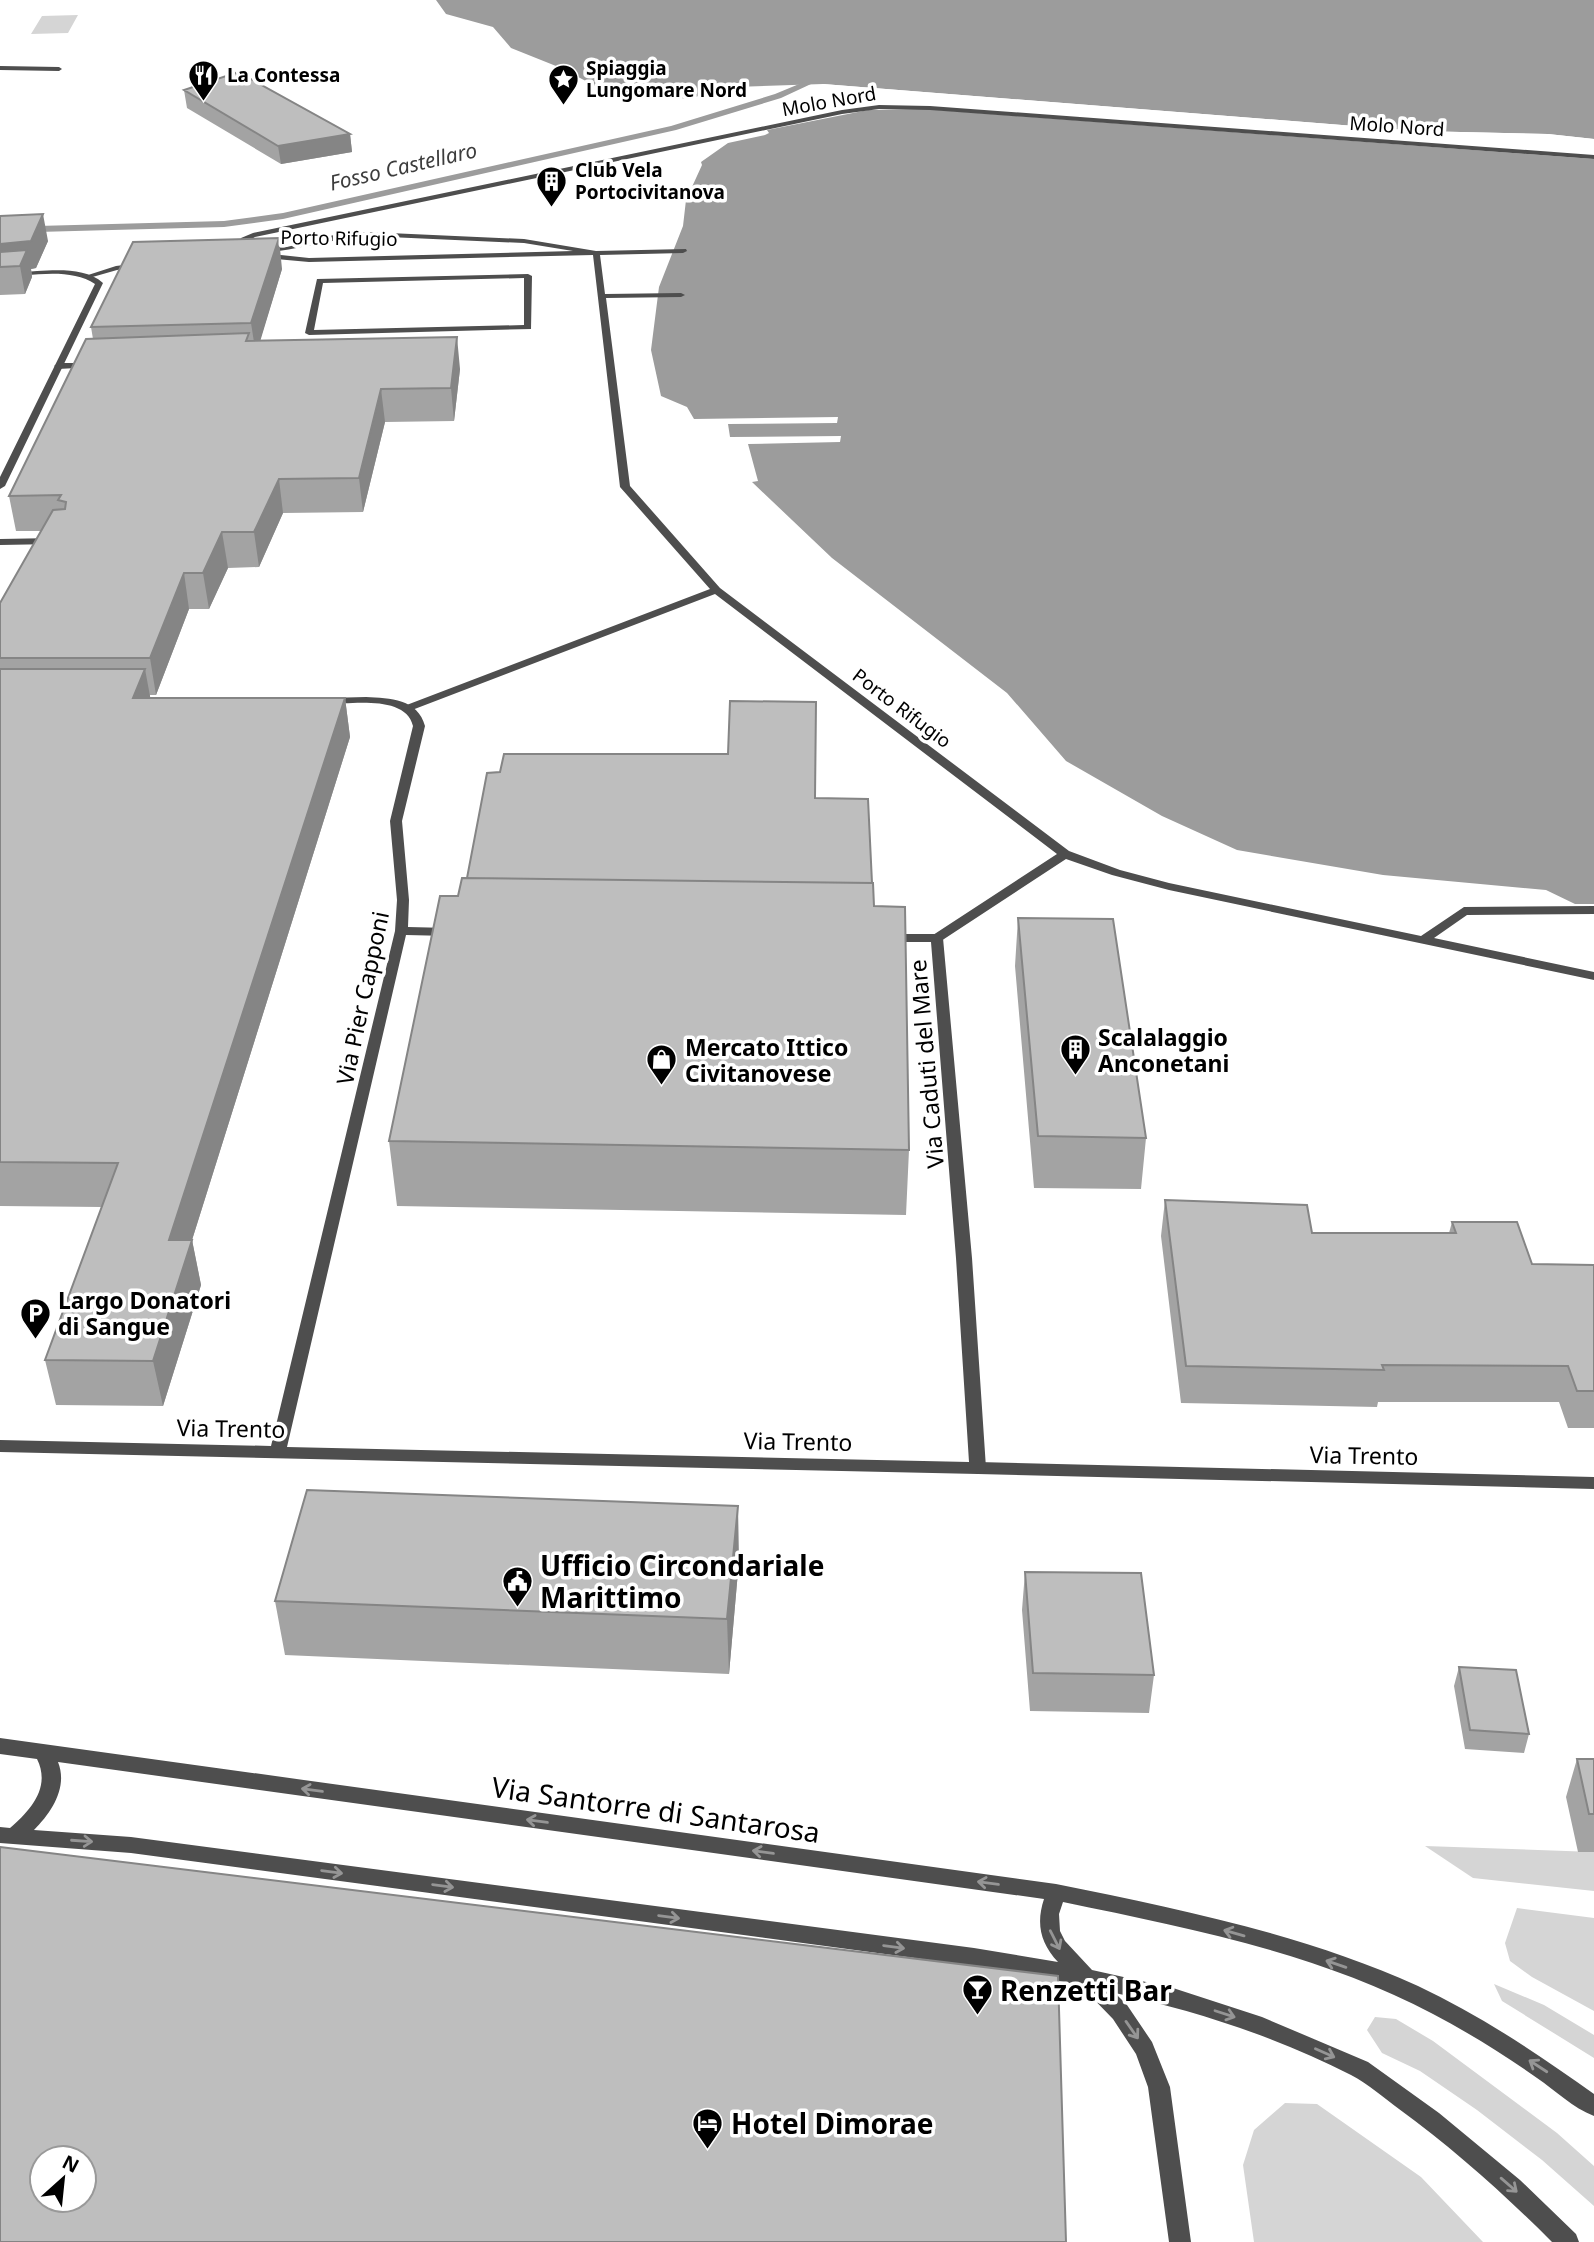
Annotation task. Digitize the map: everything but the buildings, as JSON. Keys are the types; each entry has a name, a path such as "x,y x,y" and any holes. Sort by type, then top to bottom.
{"street":[{"path":"0,68 59,69"},
{"name":"Molo Nord","path":"224,256 236,253 244,240 253,235 842,112 879,107 930,108 1594,157"},
{"name":"Porto Rifugio","path":"236,253 287,248 338,236 367,234 524,240 596,253"},
{"path":"596,253 683,251"},
{"name":"Porto Rifugio","path":"236,253 309,260 596,253"},
{"name":"Porto Rifugio","path":"596,253 625,487 716,590 1065,854 1150,880 1594,976"},
{"path":"0,276 70,273 89,276 123,266 153,264"},
{"path":"0,486 99,283 89,276"},
{"path":"528,276 528,327 308,337 320,281 528,276"},
{"path":"601,296 681,295"},
{"path":"58,366 102,365"},
{"path":"0,542 67,540"},
{"path":"312,701 379,701 408,708 716,590"},
{"name":"Via Pier Capponi","path":"278,1452 401,931 403,900 396,821 419,719 408,708"},
{"path":"937,938 1065,854"},
{"path":"1423,940 1464,911 1594,910"},
{"path":"401,931 471,932"},
{"name":"Via Caduti del Mare","path":"868,937 937,938 963,1244 978,1468"},
{"name":"Via Trento","path":"0,1446 1594,1483"},
{"name":"Via Santorre di Santarosa","path":"0,1746 1056,1892 1181,1917 1300,1951 1385,1981 1468,2022 1549,2073 1594,2106"},
{"path":"7,1836 41,1811 49,1794 54,1777 44,1753"},
{"path":"7,1836 131,1845 974,1957 1173,1997 1262,2026 1361,2069 1431,2120 1512,2186 1568,2242"},
{"path":"1056,1892 1049,1914 1050,1931 1057,1947 1120,2012 1146,2049 1159,2087 1180,2242"}],"shaded area":[{"path":"436,0 1594,0 1594,139 1548,134 1417,131 823,84 735,87 691,98 672,99 601,89 561,68 511,48 493,27 446,14"},
{"path":"78,15 68,33 31,34 42,16"},
{"path":"925,109 1594,159 1594,904 1575,904 1546,890 1383,875 1237,850 1162,816 1066,761 1007,693 832,558 752,482 758,481 748,444 840,442 841,436 730,437 728,424 837,423 838,417 694,419 687,407 661,396 651,350 659,287 683,226 686,200 701,162 728,143 765,135 769,133 767,130 868,110"},
{"path":"1425,1846 1594,1852 1594,1891 1473,1878"},
{"path":"1517,1908 1594,1918 1594,2011 1532,1977 1510,1961 1505,1943"},
{"path":"1494,1984 1544,2005 1594,2035 1594,2058 1502,2001"},
{"path":"1375,2017 1396,2019 1433,2041 1557,2133 1594,2166 1594,2206 1542,2160 1477,2110 1420,2071 1382,2053 1367,2030"},
{"path":"1285,2103 1317,2104 1421,2177 1483,2242 1254,2242 1243,2165 1254,2130"}],"pier":[{"path":"823,84 1417,131 1548,134 1594,139 1594,142 1548,137 1437,135 815,88"}],"waterway":[{"name":"Fosso Castellaro","path":"0,230 224,224 283,216 673,128 778,96 807,84"}],"place":[{"name":"La Contessa","path":"204,102"},
{"name":"Spiaggia Lungomare Nord","path":"563,106"},
{"name":"Club Vela Portocivitanova","path":"552,208"},
{"name":"Scalalaggio Anconetani","path":"1075,1077"},
{"name":"Mercato Ittico Civitanovese","path":"662,1087"},
{"name":"Largo Donatori di Sangue","path":"35,1340"},
{"name":"Ufficio Circondariale Marittimo","path":"517,1608"},
{"name":"Renzetti Bar","path":"977,2017"},
{"name":"Hotel Dimorae","path":"708,2150"}]}
